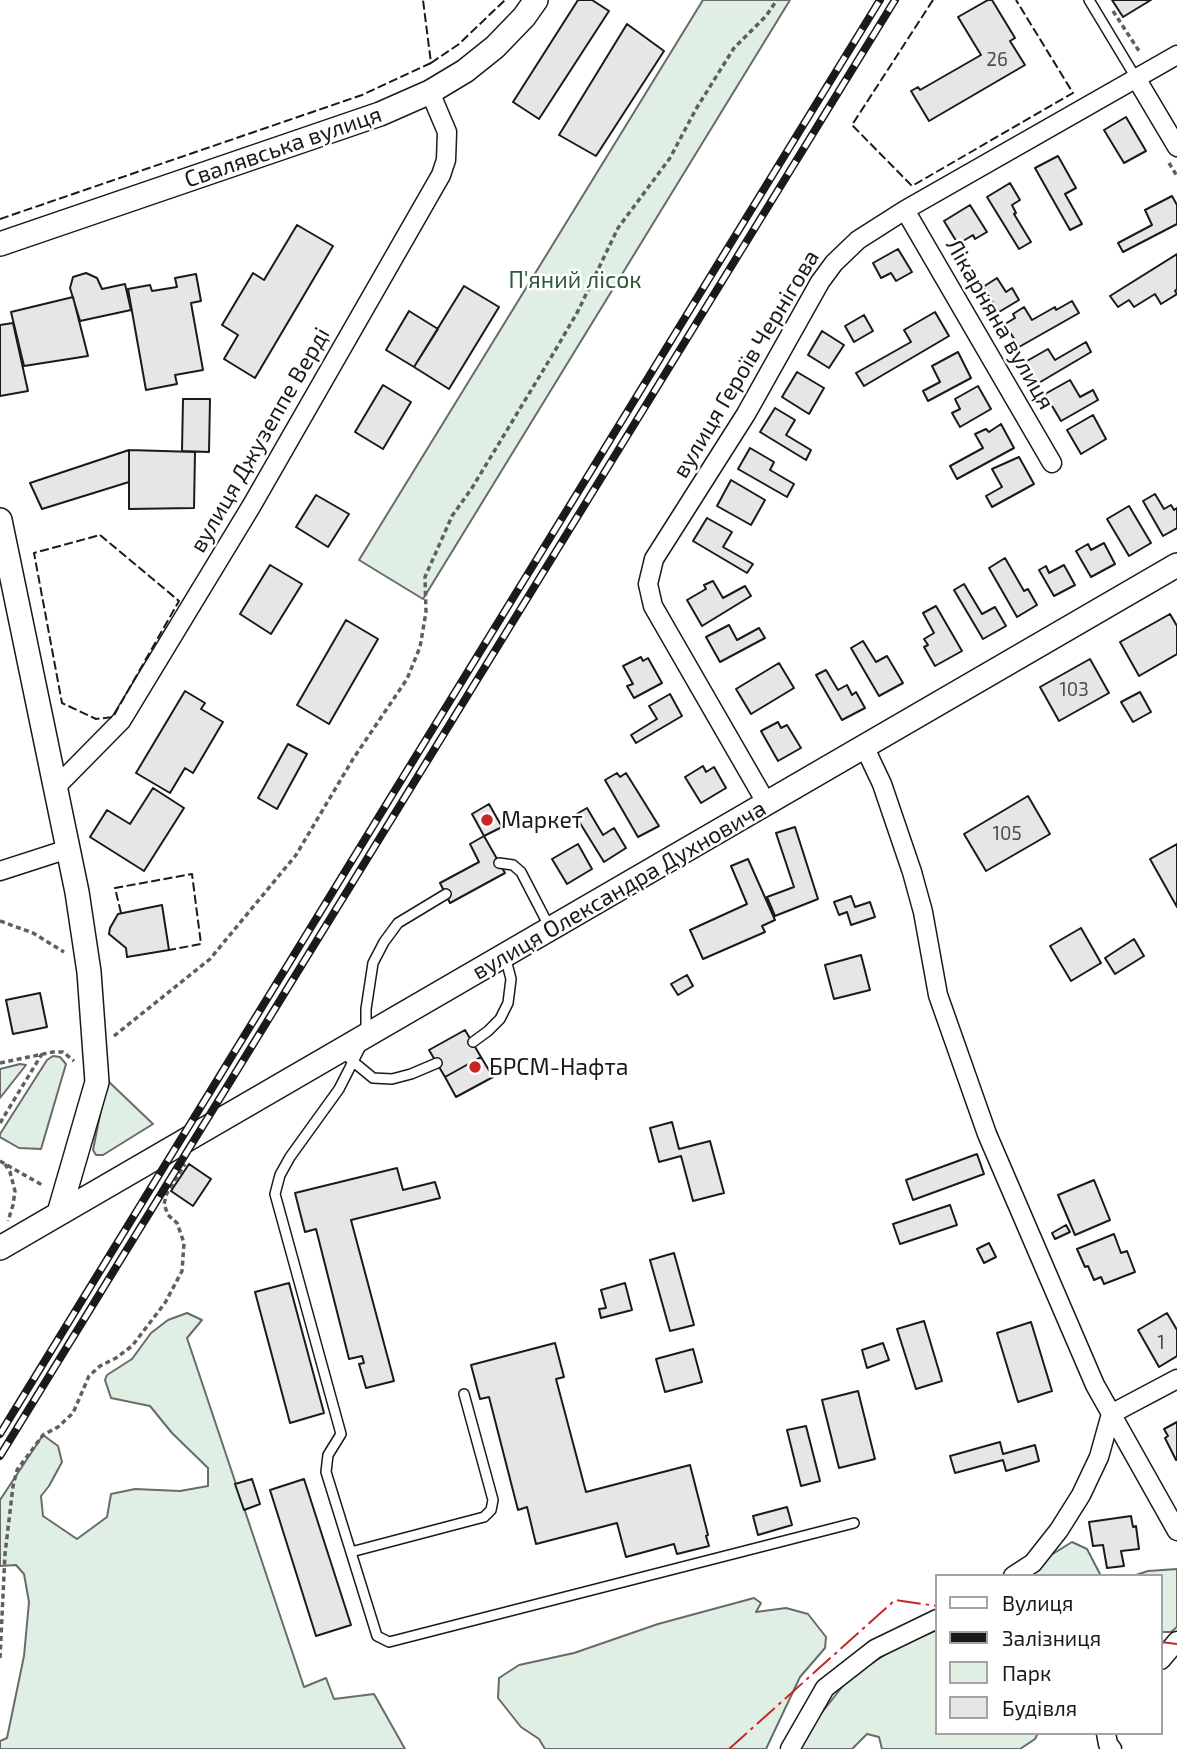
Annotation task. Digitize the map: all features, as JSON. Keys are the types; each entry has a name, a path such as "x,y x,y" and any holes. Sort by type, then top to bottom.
{"main road":[{"name":"Свалявська вулиця","path":"0,244 380,114 430,92 465,71 495,47 524,17 536,0"},
{"path":"0,520 68,849 89,972 97,1082 59,1213"},
{"name":"вулиця Олександра Духновича","path":"0,1248 347,1056 366,1037 1177,565"}],"street":[{"name":"вулиця Героїв Чернігова","path":"767,804 653,606 648,584 654,559 746,414 820,282 834,263 858,240 905,210 1177,55"},
{"path":"1136,78 1177,147"},
{"name":"вулиця Джузеппе Верді","path":"55,788 121,721 253,505 441,175 446,160 447,132 430,92"},
{"name":"Лікарняна вулиця","path":"905,210 1052,463"},
{"path":"864,746 882,784 912,872 923,912 939,995 961,1064 988,1134 1095,1385 1177,1531"},
{"path":"0,871 68,849"},
{"path":"1016,1574 1033,1563 1059,1530 1081,1495 1099,1457 1111,1414 1177,1380"},
{"path":"790,1749 825,1688 875,1649 936,1619"},
{"path":"1163,1658 1177,1641"}],"lane":[{"path":"1089,0 1136,78"},
{"path":"499,863 513,865 521,872 551,929"},
{"path":"366,1037 366,1009 373,963 384,942 398,923 446,894"},
{"path":"472,1042 500,1019 508,1003 511,979 505,956"},
{"path":"437,1063 391,1079 373,1078 347,1056 321,1116 290,1157 280,1175 275,1194 341,1434 328,1455 326,1472 377,1636 389,1642 854,1523"},
{"path":"351,1552 484,1517 491,1510 493,1500 464,1394"}],"path":[{"path":"110,1040 123,1026 210,959 296,855 353,759 407,679 420,647 426,612 425,577 452,516 472,488 578,311 618,228 670,158 696,109 734,48 778,0"},
{"path":"1113,10 1139,51"},
{"path":"0,921 33,933 64,952"},
{"path":"0,1063 63,1052 74,1061"},
{"path":"0,1123 42,1054"},
{"path":"0,1658 5,1554 13,1486 18,1470 43,1435 58,1427 73,1413 89,1376 132,1346 165,1303 182,1271 184,1243 177,1223 168,1215 164,1204 167,1193 188,1160"},
{"path":"0,1161 42,1185"},
{"path":"5,1164 15,1191 8,1221"}],"green space":[{"name":"П'яний лісок","path":"703,0 790,0 423,599 359,560"},
{"path":"53,1056 60,1057 66,1064 41,1149 19,1148 0,1137 0,1134 47,1060"},
{"path":"26,1065 0,1098 0,1069"},
{"path":"107,1080 153,1124 103,1155 96,1155 93,1150"},
{"path":"187,1313 202,1320 187,1338 304,1687 326,1678 334,1699 374,1694 405,1749 0,1749 0,1741 7,1738 24,1656 29,1602 24,1574 16,1565 0,1566 0,1500 43,1435 58,1446 62,1462 41,1496 43,1516 77,1539 107,1517 111,1494 135,1489 180,1491 208,1486 208,1468 172,1433 150,1406 111,1398 105,1380 107,1375 132,1359 151,1333 168,1320"},
{"path":"1072,1542 1087,1549 1100,1574 1030,1574 1051,1555"},
{"path":"1177,1569 1177,1627 1171,1632 1163,1632 1163,1574 1139,1574"},
{"path":"754,1598 761,1603 756,1612 786,1608 808,1614 826,1637 825,1648 800,1677 766,1749 545,1749 539,1739 521,1727 498,1698 499,1678 519,1665 574,1653 658,1624"},
{"path":"936,1630 936,1735 1037,1735 1035,1739 1020,1749 882,1749 879,1737 867,1734 852,1749 799,1749 809,1729 849,1678 900,1645"}],"building":[{"path":"578,0 592,0 609,11 539,119 513,102"},
{"path":"992,0 1015,38 1010,41 1025,65 929,121 911,91 918,87 920,90 981,55 958,17"},
{"path":"1112,0 1151,0 1123,17"},
{"path":"627,24 664,51 596,156 559,135"},
{"path":"1126,117 1146,151 1124,163 1104,130"},
{"path":"1058,156 1076,188 1065,194 1082,224 1070,230 1035,168"},
{"path":"1010,183 1020,200 1012,205 1016,213 1014,214 1031,242 1019,249 987,197"},
{"path":"1172,196 1177,205 1177,224 1123,252 1118,243 1152,225 1145,210"},
{"path":"970,205 987,232 975,239 973,235 958,244 944,221"},
{"path":"297,225 333,246 255,378 224,359 238,335 222,325 253,273 264,280"},
{"path":"898,249 912,272 896,281 891,273 881,278 873,263"},
{"path":"1177,254 1177,294 1161,304 1155,294 1134,307 1129,300 1118,307 1110,296"},
{"path":"86,273 97,278 102,289 125,284 131,310 80,321 70,288 73,277"},
{"path":"196,274 201,301 191,303 203,370 175,375 177,384 146,390 128,289 150,285 152,291 177,287 175,278"},
{"path":"997,278 1006,292 1012,288 1019,300 999,312 983,287"},
{"path":"464,286 499,307 449,389 414,367"},
{"path":"73,297 88,356 24,366 11,312"},
{"path":"1072,301 1079,313 1019,347 1005,324 1015,318 1013,314 1024,307 1032,320"},
{"path":"409,311 438,329 414,367 386,350"},
{"path":"935,312 949,336 864,386 856,373 911,342 904,330"},
{"path":"864,315 873,331 854,342 845,326"},
{"path":"13,323 28,391 0,396 0,325"},
{"path":"822,331 844,345 829,368 808,355"},
{"path":"1086,342 1091,352 1037,384 1025,362 1048,349 1055,360"},
{"path":"958,352 971,378 928,401 923,391 940,382 932,366"},
{"path":"797,372 824,388 809,414 782,397"},
{"path":"1070,380 1080,397 1093,390 1098,400 1061,421 1045,394"},
{"path":"383,385 411,402 383,449 355,432"},
{"path":"978,386 991,409 960,427 952,413 960,409 955,399"},
{"path":"183,399 210,399 209,452 182,451"},
{"path":"775,408 795,420 786,435 811,450 806,460 760,432"},
{"path":"1093,415 1106,439 1081,454 1067,430"},
{"path":"1001,424 1014,448 957,479 950,466 983,448 975,434 986,429 989,432"},
{"path":"750,448 774,462 770,470 794,484 787,497 738,469"},
{"path":"129,450 195,452 194,508 129,509"},
{"path":"129,450 129,482 42,509 30,483"},
{"path":"1019,457 1034,484 992,507 986,496 1002,487 992,469"},
{"path":"731,480 765,500 751,525 717,506"},
{"path":"1155,494 1164,509 1171,505 1174,510 1177,508 1177,528 1163,536 1143,501"},
{"path":"316,495 349,514 328,547 296,527"},
{"path":"1129,506 1151,543 1129,556 1107,519"},
{"path":"707,518 732,532 723,547 753,564 747,573 693,541"},
{"path":"1104,543 1115,564 1091,577 1076,551 1088,544 1091,550"},
{"path":"1005,558 1024,591 1028,589 1037,605 1017,617 989,568"},
{"path":"270,565 302,584 271,634 240,614"},
{"path":"1064,565 1075,585 1054,596 1039,570 1046,566 1049,573"},
{"path":"713,581 723,598 745,586 751,596 702,626 687,600 706,589 704,585"},
{"path":"964,584 982,614 995,607 1006,626 983,639 954,590"},
{"path":"936,606 962,651 935,666 924,647 928,645 924,639 934,633 923,613"},
{"path":"1170,614 1177,626 1177,654 1139,676 1120,642"},
{"path":"346,620 378,639 329,724 297,705"},
{"path":"729,625 737,640 759,628 765,638 720,662 706,637"},
{"path":"863,641 876,662 887,656 903,683 879,696 851,648"},
{"path":"641,657 643,661 648,658 662,683 634,698 627,686 633,684 623,666"},
{"path":"1090,659 1109,693 1059,721 1040,687"},
{"path":"779,663 794,688 751,714 736,689"},
{"path":"826,670 838,690 847,685 852,695 856,692 865,708 842,720 816,675"},
{"path":"185,691 205,703 201,709 223,722 193,773 185,768 170,793 136,773"},
{"path":"1140,692 1151,712 1133,722 1121,702"},
{"path":"670,694 682,716 636,743 631,735 657,719 649,706"},
{"path":"778,722 781,728 787,725 801,748 778,761 761,731"},
{"path":"288,744 307,754 277,809 258,798"},
{"path":"703,766 706,772 714,767 726,788 701,803 685,777"},
{"path":"617,773 620,777 626,773 659,826 638,837 605,780"},
{"path":"153,788 184,808 144,871 90,837 107,810 130,824"},
{"path":"1028,796 1050,834 986,871 964,834"},
{"name":"Маркет","path":"489,804 502,827 484,836 472,814"},
{"path":"587,808 603,835 614,828 626,848 604,862 575,815"},
{"path":"795,827 818,899 775,916 767,897 794,887 776,833"},
{"path":"484,836 505,873 450,903 440,883 479,862 470,844"},
{"path":"578,844 592,869 567,884 552,859"},
{"path":"1177,844 1177,907 1150,859"},
{"path":"748,859 775,920 762,926 765,932 703,959 690,930 747,904 731,866"},
{"path":"851,896 855,907 870,902 875,917 851,925 847,912 839,915 834,902"},
{"path":"162,905 169,950 127,957 126,948 109,934 118,914"},
{"path":"1081,928 1101,963 1071,981 1050,946"},
{"path":"1134,939 1144,956 1115,974 1105,958"},
{"path":"861,955 870,990 834,999 825,965"},
{"path":"687,975 693,986 678,995 671,984"},
{"path":"40,993 47,1027 13,1034 6,1000"},
{"path":"465,1030 481,1057 445,1077 429,1050"},
{"name":"БРСМ-Нафта","path":"481,1057 493,1077 456,1097 445,1077"},
{"path":"672,1122 679,1149 710,1141 724,1193 693,1201 681,1156 659,1162 650,1128"},
{"path":"977,1154 984,1174 913,1200 906,1180"},
{"path":"189,1164 211,1179 193,1206 171,1191"},
{"path":"397,1168 403,1190 435,1182 440,1198 351,1220 394,1381 366,1388 359,1364 364,1363 362,1356 349,1359 316,1229 305,1232 295,1193"},
{"path":"1094,1180 1110,1220 1075,1235 1058,1195"},
{"path":"950,1205 957,1225 900,1244 893,1224"},
{"path":"1066,1225 1070,1232 1055,1239 1052,1233"},
{"path":"1114,1234 1121,1253 1127,1251 1135,1272 1104,1284 1101,1277 1094,1280 1077,1249"},
{"path":"989,1243 996,1257 984,1263 977,1249"},
{"path":"674,1253 694,1325 670,1331 650,1260"},
{"path":"289,1283 324,1413 290,1423 255,1292"},
{"path":"625,1283 632,1310 601,1318 599,1309 606,1308 601,1290"},
{"path":"1167,1313 1177,1330 1177,1356 1159,1367 1138,1330"},
{"path":"924,1321 942,1381 916,1389 897,1329"},
{"path":"1031,1322 1052,1391 1018,1402 997,1333"},
{"path":"555,1343 564,1377 556,1379 586,1492 690,1465 709,1546 677,1554 674,1544 626,1557 617,1523 536,1544 527,1507 518,1510 489,1397 480,1399 471,1365"},
{"path":"883,1343 889,1360 867,1368 862,1350"},
{"path":"693,1349 702,1382 665,1392 656,1359"},
{"path":"858,1391 875,1459 839,1468 822,1400"},
{"path":"1177,1422 1176,1460 1165,1438 1168,1436 1164,1429"},
{"path":"806,1426 820,1481 801,1486 787,1430"},
{"path":"1000,1442 1003,1454 1035,1445 1039,1461 1006,1471 1003,1460 955,1473 950,1456"},
{"path":"252,1479 260,1504 244,1510 235,1484"},
{"path":"304,1479 351,1625 316,1636 270,1490"},
{"path":"787,1507 792,1525 758,1535 753,1516"},
{"path":"1131,1516 1133,1527 1136,1526 1139,1549 1121,1551 1124,1566 1107,1568 1103,1545 1093,1546 1089,1522"}],"railway":[{"path":"0,1434 880,0"},
{"path":"0,1456 895,0"}],"fence":[{"path":"0,219 362,95 431,63 423,0"},
{"path":"431,63 459,44 505,0"},
{"path":"933,0 852,125 912,186 1073,93 1016,0"},
{"path":"100,535 179,601 113,717 96,719 62,703 34,553 100,535"},
{"path":"121,913 115,888 192,874 201,944 169,950"}],"power":[{"path":"729,1749 895,1600 936,1606"},
{"path":"1163,1642 1177,1644"}],"place":[{"name":"Маркет","path":"487,820"},
{"name":"БРСМ-Нафта","path":"475,1067"}]}
